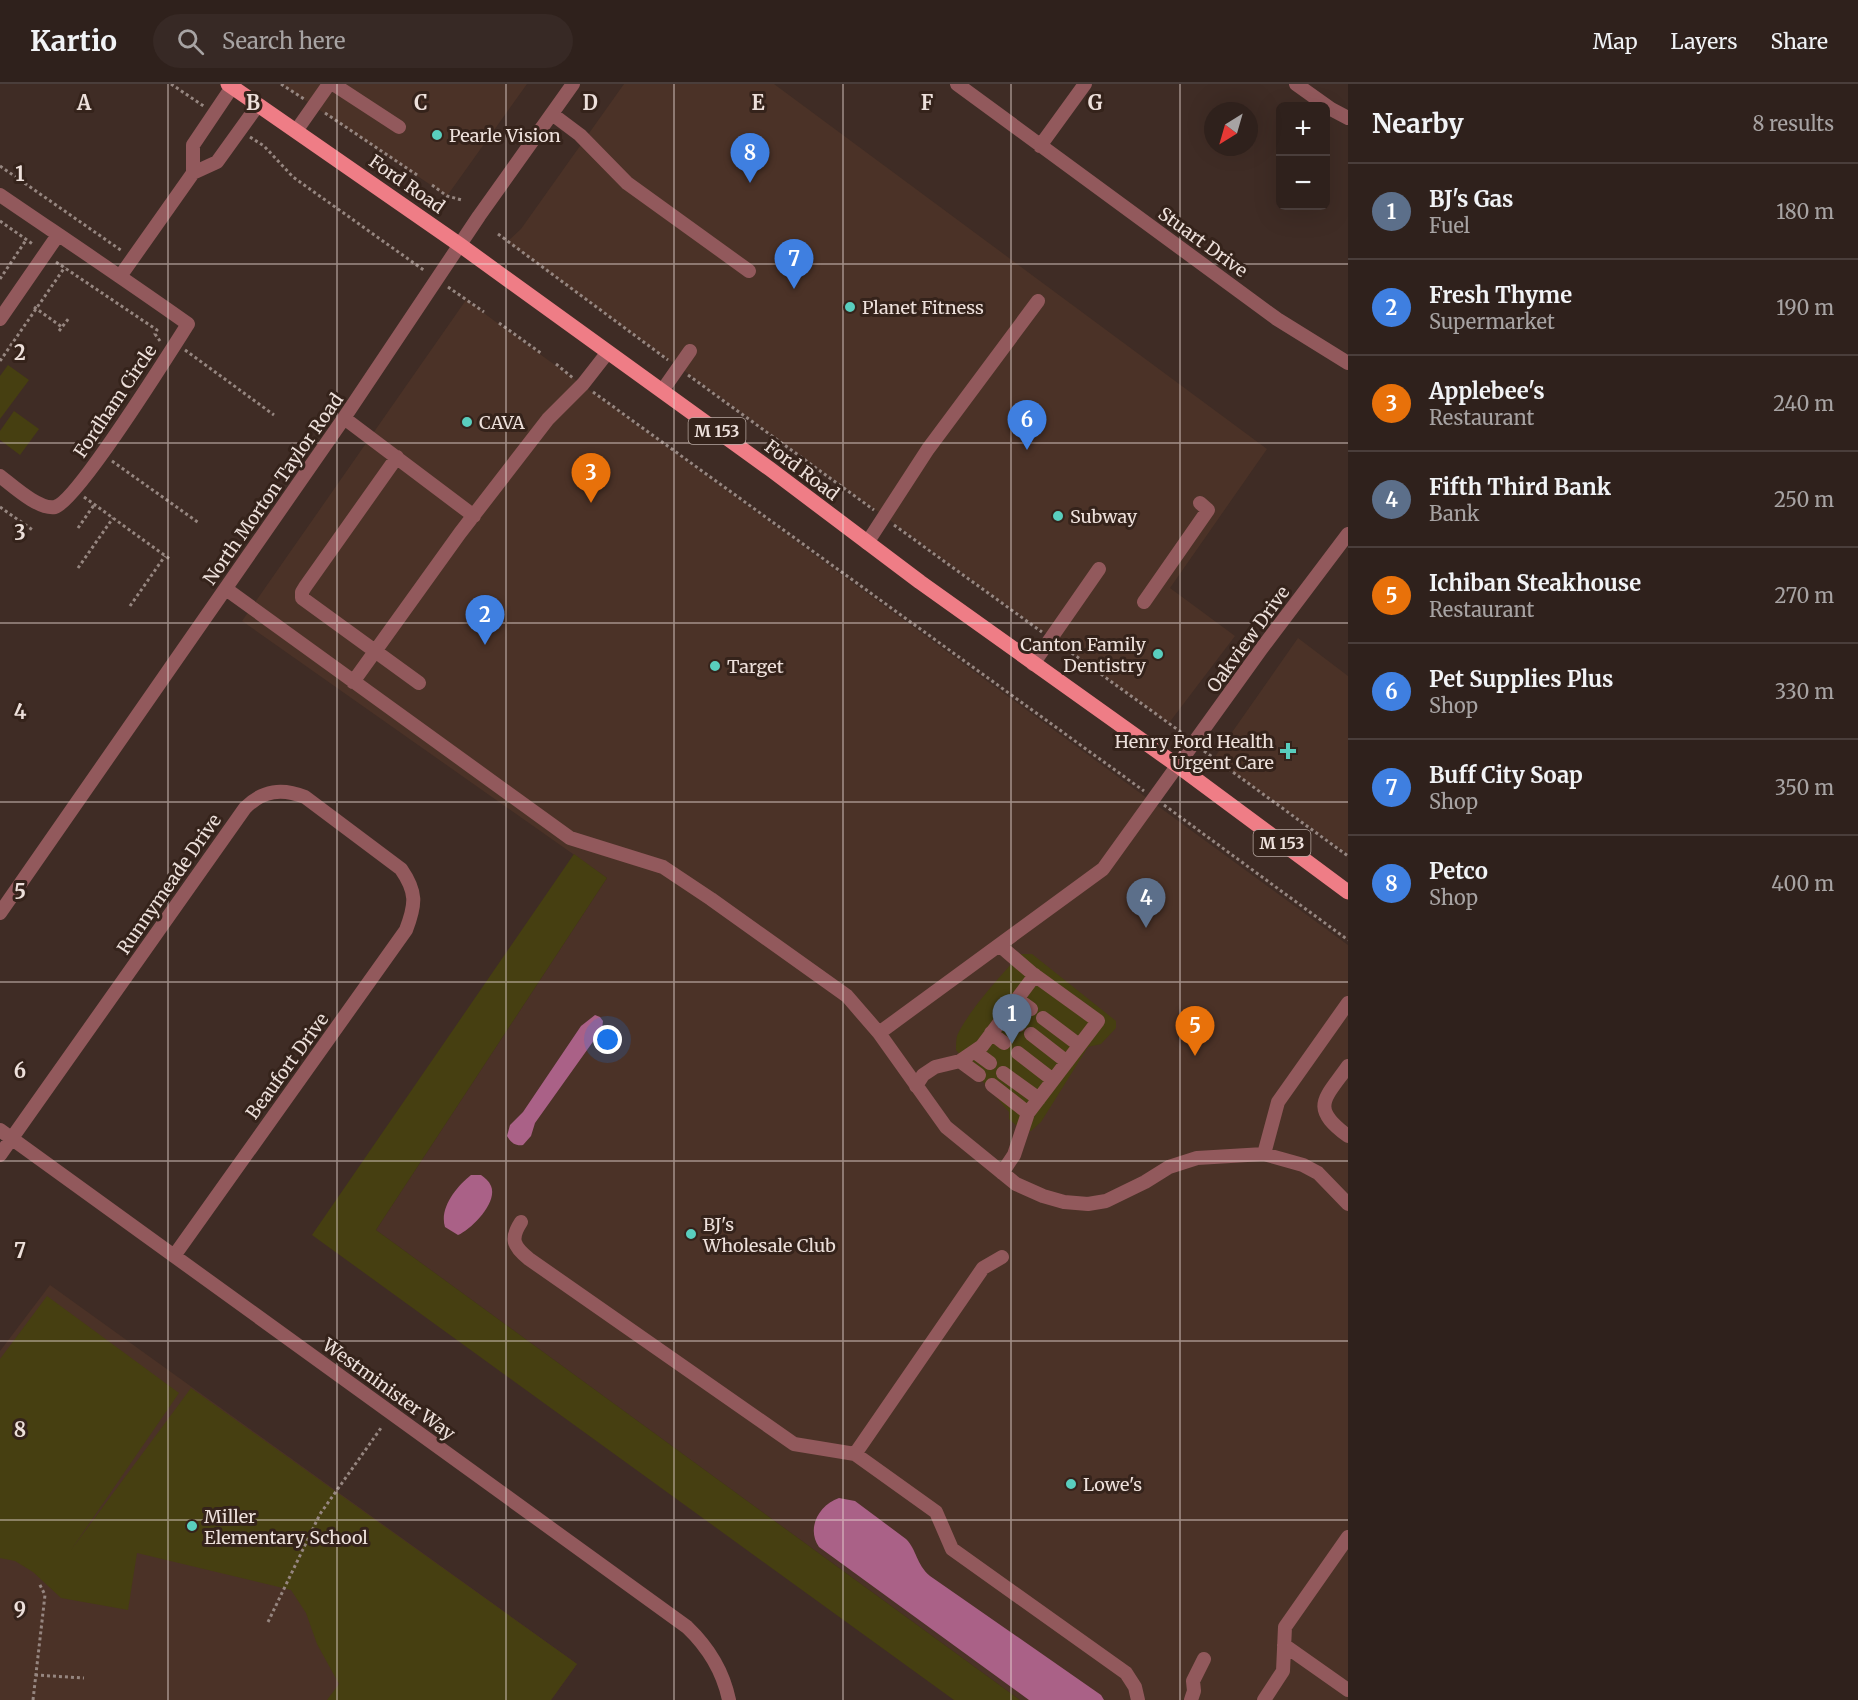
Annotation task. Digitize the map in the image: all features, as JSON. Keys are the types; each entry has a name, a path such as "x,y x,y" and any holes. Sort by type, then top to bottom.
{"main road":[{"name":"Ford Road","path":"230,86 460,245 1348,892"}],"street":[{"path":"296,130 331,84 399,127"},
{"name":"North Morton Taylor Road","path":"0,913 344,418 436,278 573,84"},
{"name":"Stuart Drive","path":"957,84 1277,319 1348,363"},
{"path":"1040,146 1085,84"},
{"path":"1296,84 1346,121"},
{"path":"193,174 193,145 230,86"},
{"path":"121,275 193,174 217,162 258,105"},
{"path":"552,114 580,135 627,183 749,271"},
{"name":"Fordham Circle","path":"0,195 58,236 121,275 188,324 101,455 64,502 55,507 44,507 0,476"},
{"path":"0,319 58,236"},
{"path":"867,543 928,448 1038,301"},
{"path":"662,391 690,351"},
{"path":"353,681 548,419 583,384 608,352"},
{"path":"344,418 474,516"},
{"path":"397,458 302,592 302,598 419,683"},
{"path":"1144,602 1208,510 1200,503"},
{"name":"Oakview Drive","path":"879,1033 1103,869 1262,648 1348,534"},
{"path":"1033,664 1099,569"},
{"path":"226,589 570,838 663,867 847,996 879,1033 946,1127 1016,1184 1064,1202 1088,1204 1116,1197 1169,1167 1197,1158 1264,1154 1303,1165 1318,1173 1348,1204"},
{"name":"Runnymeade Drive","path":"0,1155 6,1134 244,808 258,797 283,791 305,798 397,864 410,880 413,891"},
{"name":"Beaufort Drive","path":"174,1256 406,930 412,914 413,891"},
{"path":"999,945 1035,975 1098,1021 1028,1113 1014,1155 1002,1173"},
{"path":"916,1086 923,1075 935,1067 960,1060 975,1052 1035,975"},
{"path":"1017,999 1031,1009"},
{"path":"1264,1154 1278,1102 1348,1003"},
{"path":"1006,1014 1019,1025"},
{"path":"1043,1018 1079,1045"},
{"path":"991,1034 1004,1043"},
{"path":"1031,1034 1067,1062"},
{"path":"975,1052 990,1063"},
{"path":"1017,1053 1053,1080"},
{"path":"960,1060 979,1076"},
{"path":"1348,1066 1327,1096 1324,1107 1326,1117 1348,1136"},
{"path":"1003,1072 1039,1099"},
{"path":"992,1085 1028,1113"},
{"name":"Westminister Way","path":"6,1134 687,1627 706,1647 718,1667 729,1700"},
{"path":"521,1222 515,1231 514,1241 519,1251 794,1444 855,1454 936,1512 952,1549 1126,1673 1135,1687 1138,1700"},
{"path":"855,1454 983,1268 1002,1257"},
{"path":"1264,1700 1283,1671 1285,1627 1348,1537"},
{"path":"1284,1645 1348,1690"},
{"path":"1191,1700 1194,1691 1193,1681 1204,1659"}],"path":[{"path":"171,84 214,113"},
{"path":"281,84 417,176"},
{"path":"239,130 264,146 293,177 484,312"},
{"path":"0,166 125,253"},
{"path":"432,185 447,196 462,200"},
{"path":"0,222 38,248"},
{"path":"498,234 1348,856"},
{"path":"0,279 26,240"},
{"path":"53,260 157,330 155,334 166,346"},
{"path":"0,361 65,267"},
{"path":"35,308 60,329 69,318"},
{"path":"499,323 542,354"},
{"path":"185,350 274,415"},
{"path":"556,364 574,378"},
{"path":"591,391 1348,940"},
{"path":"107,465 111,460 199,524"},
{"path":"91,488 84,498 171,560"},
{"path":"78,528 94,505"},
{"path":"0,507 34,531"},
{"path":"78,568 112,518"},
{"path":"130,606 166,555"},
{"path":"268,1622 320,1514 381,1428"},
{"path":"33,1700 45,1595 39,1583"},
{"path":"35,1675 84,1678"}],"shaded area":[{"path":"281,84 527,84 447,196"},
{"path":"624,84 774,84 1267,449 1170,588 1235,636 1169,723 507,242 521,229"},
{"path":"466,300 1348,945 1348,1700 1020,1700 376,1230 607,878 242,621"},
{"path":"8,365 29,380 0,419 0,376"},
{"path":"14,411 39,429 20,455 0,440 0,431"},
{"path":"1298,638 1348,676 1348,854 1214,758"},
{"path":"574,854 607,878 376,1230 1020,1700 954,1700 312,1235"},
{"path":"1021,954 1032,954 1116,1021 1116,1028 1101,1044 1088,1047 1041,1122 1031,1131 1022,1131 1009,1119 1009,1112 956,1050 957,1036 968,1016"},
{"path":"595,1015 603,1021 602,1029 535,1123 531,1136 523,1145 514,1144 507,1136 510,1125 523,1112 581,1026"},
{"path":"471,1175 481,1175 488,1181 492,1192 491,1200 476,1221 458,1235 445,1227 445,1212 455,1191"},
{"name":"Miller Elementary School","path":"50,1285 577,1664 551,1700 0,1700 0,1351"},
{"name":"Miller Elementary School","path":"47,1296 179,1393 71,1550 191,1388 577,1664 551,1700 327,1700 339,1684 317,1644 306,1613 291,1590 137,1553 128,1610 61,1598 33,1572 15,1561 0,1558 0,1359"},
{"path":"839,1498 855,1501 906,1539 922,1567 930,1576 1101,1695 1104,1700 1029,1700 819,1547 815,1540 814,1525 820,1512"}],"place":[{"name":"Pearle Vision","path":"437,135"},
{"name":"Petco","path":"750,183"},
{"name":"Buff City Soap","path":"794,289"},
{"name":"Planet Fitness","path":"850,307"},
{"name":"CAVA","path":"467,422"},
{"name":"Pet Supplies Plus","path":"1027,450"},
{"name":"Applebee's","path":"591,503"},
{"name":"Subway","path":"1058,516"},
{"name":"Fresh Thyme","path":"485,645"},
{"name":"Canton Family Dentistry","path":"1158,654"},
{"name":"Target","path":"715,666"},
{"name":"Henry Ford Health Urgent Care","path":"1288,751"},
{"name":"Fifth Third Bank","path":"1146,928"},
{"name":"BJ's Gas","path":"1012,1044"},
{"name":"Ichiban Steakhouse","path":"1195,1056"},
{"name":"BJ's Wholesale Club","path":"691,1234"},
{"name":"Lowe's","path":"1071,1484"},
{"name":"Miller Elementary School","path":"192,1526"}]}
